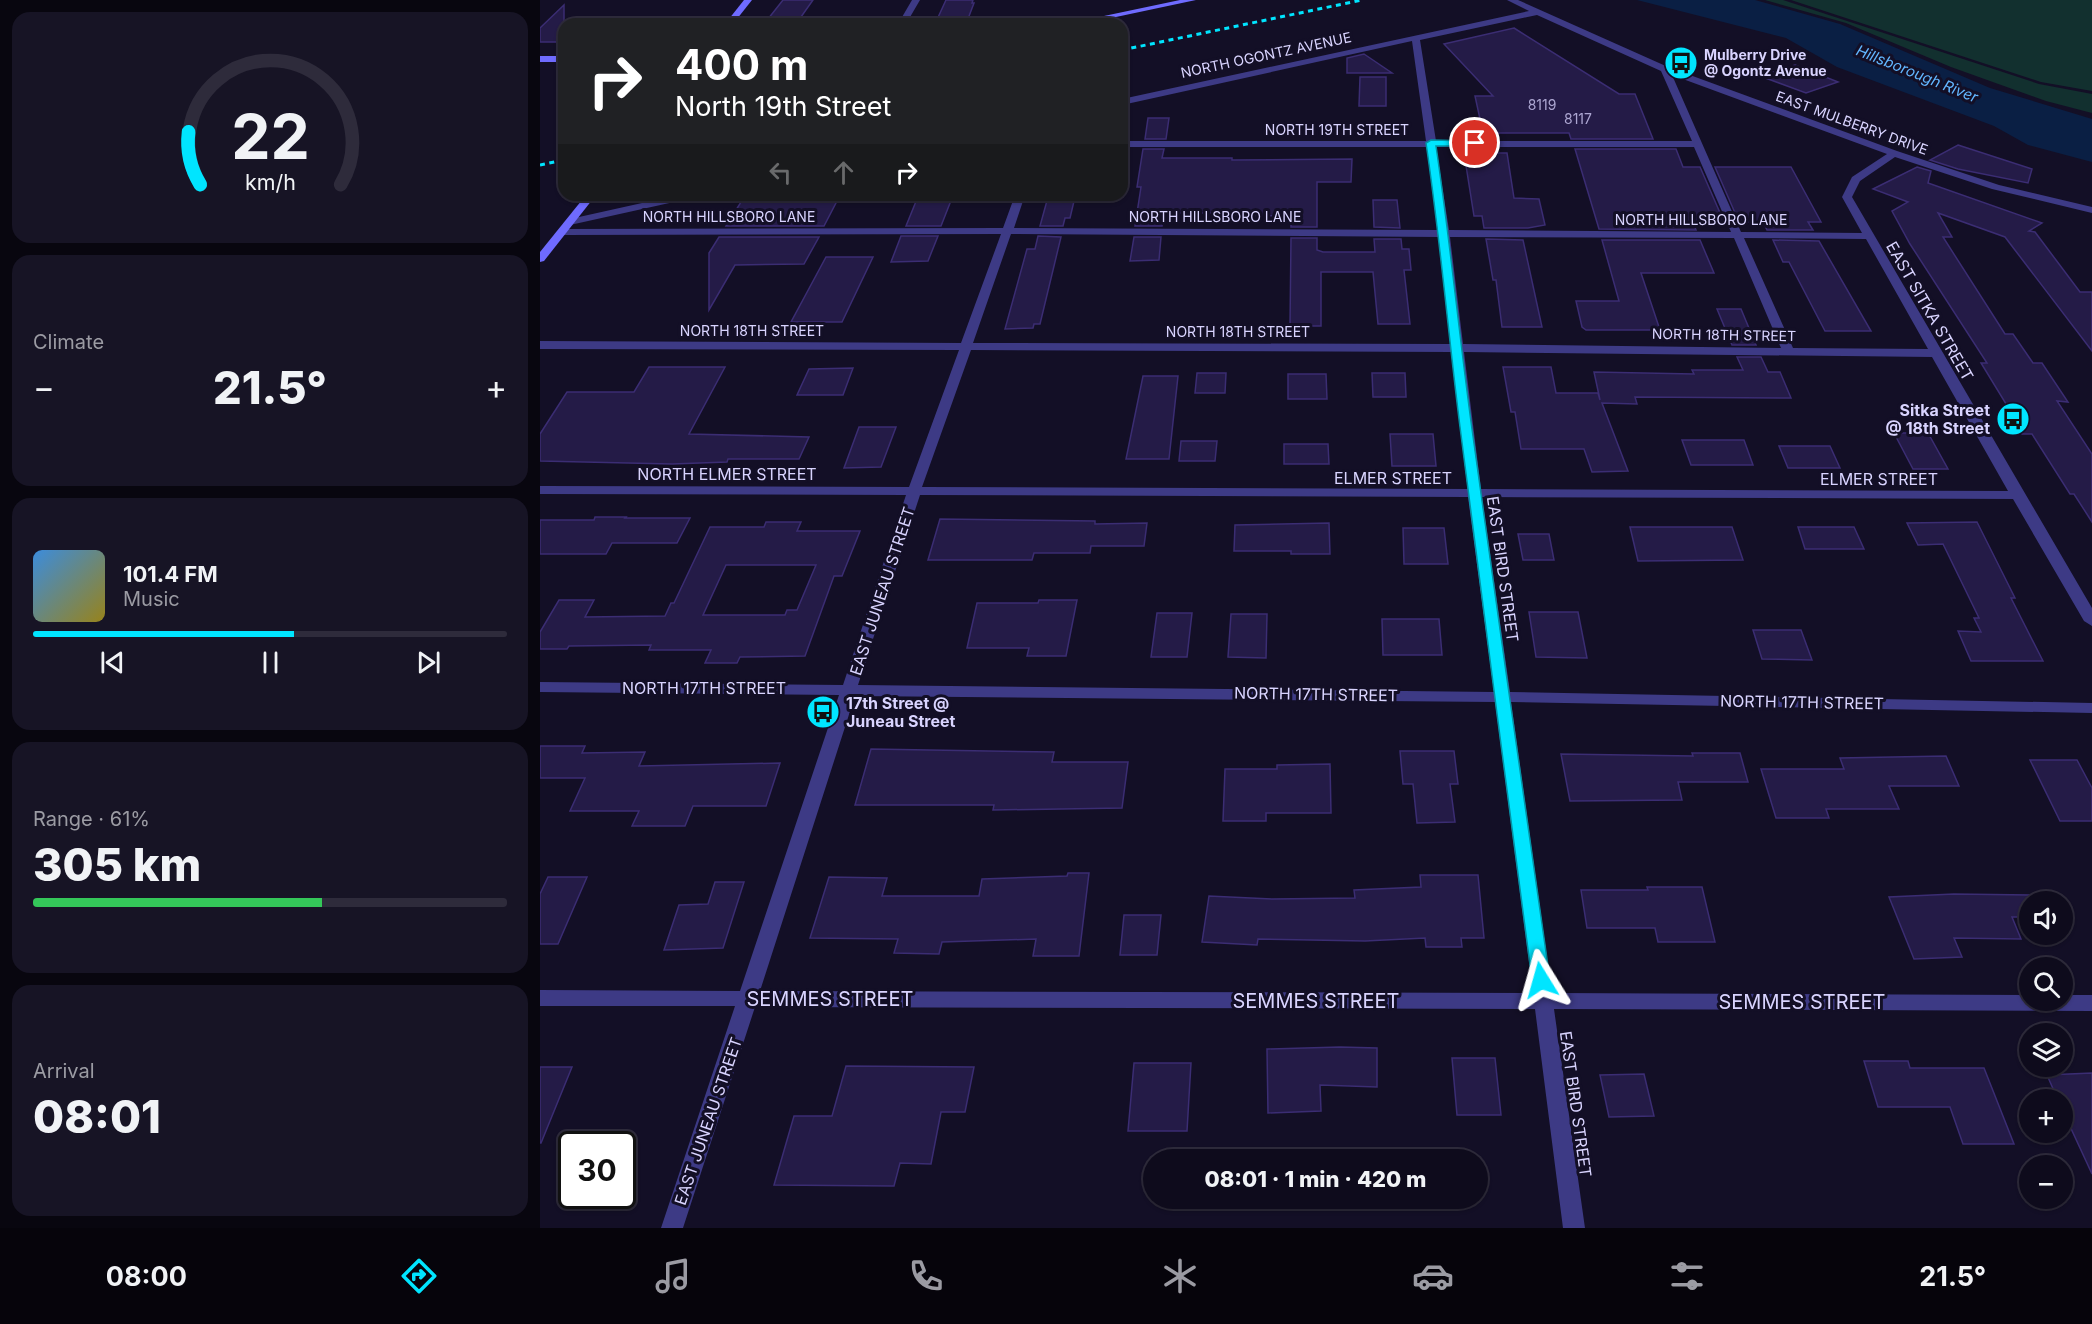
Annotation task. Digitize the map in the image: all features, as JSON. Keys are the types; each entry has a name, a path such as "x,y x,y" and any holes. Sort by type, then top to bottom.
{"street":[{"path":"734,18 748,0"},
{"path":"906,18 916,0"},
{"path":"1101,18 1192,0"},
{"name":"EAST MULBERRY DRIVE","path":"1511,0 1665,69 1894,153 1996,187 2092,210"},
{"path":"1416,38 1537,12"},
{"name":"NORTH OGONTZ AVENUE","path":"1128,101 1416,38"},
{"name":"EAST BIRD STREET","path":"1416,38 1444,234 1475,495 1574,1228"},
{"path":"540,59 558,59"},
{"path":"1665,69 1788,351"},
{"name":"NORTH 19TH STREET","path":"1128,144 1696,144"},
{"name":"EAST SITKA STREET","path":"1894,153 1856,179 1847,198 2092,621"},
{"path":"540,259 586,201"},
{"path":"570,222 665,201"},
{"name":"EAST JUNEAU STREET","path":"672,1228 914,492 1018,201"},
{"name":"NORTH HILLSBORO LANE","path":"562,232 1008,231 1868,236"},
{"name":"NORTH 18TH STREET","path":"540,345 1456,348 1935,353"},
{"name":"NORTH ELMER STREET","path":"540,490 914,492"},
{"name":"ELMER STREET","path":"914,492 2017,495"},
{"name":"NORTH 17TH STREET","path":"540,687 1503,697 2092,708"},
{"name":"SEMMES STREET","path":"540,998 2092,1003"}],"green space":[{"path":"1765,0 1783,0 2039,84 2092,94 2092,113 2046,101 1951,67 1846,23"},
{"path":"1791,0 2092,0 2092,91 2041,82"}],"water":[{"name":"Hillsborough River","path":"1637,0 1755,0 1840,24 1990,88 2092,119 2092,162 2028,145 1994,126 1837,67 1786,38"}],"building":[{"path":"783,0 813,0 800,18 769,18"},
{"path":"946,0 973,0 968,18 938,18"},
{"path":"564,5 564,18 558,18 558,42 540,42 540,28"},
{"path":"1514,28 1619,94 1635,94 1653,139 1571,139 1569,133 1483,133 1475,96 1493,96 1444,44"},
{"path":"1364,54 1392,73 1347,73 1347,58"},
{"path":"1795,65 1838,82 1806,93 1760,76"},
{"path":"1360,77 1386,77 1386,106 1359,106"},
{"path":"1148,118 1169,118 1166,139 1145,139"},
{"path":"1958,145 2032,169 2028,183 1958,169 1930,160"},
{"path":"1143,149 1164,149 1162,158 1352,159 1351,182 1317,182 1317,227 1291,227 1291,216 1223,215 1223,213 1163,213 1162,226 1135,226 1141,187 1137,187"},
{"path":"1575,149 1676,149 1683,167 1700,167 1724,222 1693,222 1696,230 1599,229"},
{"path":"1464,153 1507,153 1514,198 1539,199 1545,225 1528,228 1484,228 1482,216 1474,216"},
{"path":"1715,167 1791,167 1821,222 1808,222 1813,230 1767,230 1763,222 1739,222"},
{"path":"1917,167 1931,171 1928,183 2042,223 2029,231 2035,232 2080,292 2092,292 2092,351 2005,237 1938,213 1952,237 1943,237 2005,334 2013,334 2033,363 2042,363 2068,402 2057,401 2092,454 2092,522 2074,494 2070,494 2032,434 2022,434 1981,363 1987,363 1910,244 1892,211 1908,202 1873,189"},
{"path":"1373,200 1397,200 1400,228 1374,227"},
{"path":"837,201 824,226 726,226 741,202"},
{"path":"916,201 951,201 941,226 906,226"},
{"path":"1047,201 1074,201 1070,218 1065,218 1063,226 1040,226"},
{"path":"901,236 938,236 928,261 891,262"},
{"path":"1038,236 1061,237 1040,324 1034,324 1033,328 1005,329 1027,249 1035,249"},
{"path":"719,237 819,237 804,264 735,265 709,310 709,253"},
{"path":"1134,237 1161,237 1159,260 1130,261"},
{"path":"1291,238 1317,238 1317,250 1323,252 1375,252 1374,239 1401,239 1402,249 1409,249 1411,270 1404,270 1410,324 1378,324 1373,272 1321,272 1321,326 1290,326"},
{"path":"1486,239 1523,240 1542,327 1502,327 1496,280 1493,280"},
{"path":"1602,240 1700,240 1714,273 1641,273 1660,330 1586,330 1582,327 1576,301 1619,301"},
{"path":"1773,240 1819,241 1871,331 1825,331 1789,262 1783,262"},
{"path":"826,257 873,257 842,322 791,322"},
{"path":"1717,309 1741,309 1756,345 1732,345"},
{"path":"1737,357 1761,357 1768,372 1780,372 1791,398 1635,397 1637,404 1602,403 1628,471 1592,472 1584,449 1521,449 1515,412 1511,412 1503,367 1551,367 1556,393 1598,393 1600,400 1594,372 1694,374 1692,370 1743,370"},
{"path":"649,367 725,367 689,434 809,437 799,459 728,459 727,462 672,464 540,461 540,434 567,392 634,392"},
{"path":"853,368 843,395 797,395 809,369"},
{"path":"1197,373 1226,373 1225,393 1195,393"},
{"path":"1372,373 1405,373 1406,397 1373,397"},
{"path":"1288,374 1326,374 1327,399 1288,399"},
{"path":"1143,376 1178,376 1169,459 1126,459"},
{"path":"859,427 896,427 881,467 844,468"},
{"path":"1894,433 1928,433 1948,469 1913,469"},
{"path":"1390,434 1433,434 1436,466 1392,466"},
{"path":"1682,440 1744,440 1753,465 1691,465"},
{"path":"1181,441 1217,441 1215,461 1179,461"},
{"path":"1284,444 1328,444 1329,464 1284,464"},
{"path":"1779,446 1830,446 1840,468 1788,468"},
{"path":"595,517 690,518 677,543 612,543 606,554 540,554 540,520 594,520"},
{"path":"940,519 1095,521 1095,524 1147,523 1144,546 1091,546 1090,553 1034,553 1032,560 928,560"},
{"path":"766,522 801,522 797,531 860,531 842,576 834,576 805,656 740,657 737,663 705,663 711,650 649,650 651,645 569,646 567,649 540,649 540,632 559,600 594,600 585,617 665,616 671,603 674,603 710,527 764,527","holes":["726,565 816,565 797,610 787,610 785,615 703,615"]},
{"path":"1977,522 2015,598 2011,598 2043,661 1971,661 1958,631 1981,632 1974,618 1979,618 1943,544 1918,545 1907,523"},
{"path":"1329,523 1330,554 1234,551 1235,525"},
{"path":"1630,527 1732,527 1743,560 1638,561"},
{"path":"1798,527 1854,527 1864,549 1805,549"},
{"path":"1403,528 1444,528 1448,564 1404,564"},
{"path":"1518,534 1549,534 1554,560 1523,560"},
{"path":"1039,600 1077,600 1066,656 1027,656 1029,648 967,648 977,603 1038,603"},
{"path":"1529,612 1578,612 1587,658 1536,657"},
{"path":"1157,613 1192,613 1187,657 1151,657"},
{"path":"1231,614 1267,614 1266,658 1228,657"},
{"path":"1382,619 1439,619 1442,655 1383,655"},
{"path":"1753,630 1801,630 1812,660 1762,659"},
{"path":"540,746 585,746 582,753 645,752 639,766 780,763 766,806 693,806 685,826 632,826 639,811 570,811 585,778 540,778"},
{"path":"871,749 1054,752 1052,762 1128,762 1122,808 993,810 994,805 855,805"},
{"path":"1400,751 1454,751 1458,784 1450,784 1455,822 1417,823 1413,784 1403,784"},
{"path":"1692,753 1740,753 1748,782 1678,782 1682,800 1570,801 1561,754 1693,756"},
{"path":"1946,756 1959,786 1889,786 1899,809 1826,809 1829,818 1776,818 1761,769 1844,769 1840,758"},
{"path":"2030,760 2077,760 2092,788 2092,821 2060,821"},
{"path":"1330,764 1331,813 1266,813 1266,821 1223,821 1225,769 1277,769 1277,765"},
{"path":"1068,873 1089,873 1079,956 1033,956 1036,939 942,942 939,954 894,953 898,939 810,938 829,877 887,878 882,896 979,896 982,879 1067,876"},
{"path":"1420,875 1478,875 1484,938 1461,938 1462,947 1426,947 1425,938 1365,941 1258,939 1257,945 1202,942 1209,896 1272,899 1355,898 1354,890 1421,887"},
{"path":"548,877 587,877 558,944 540,944 540,894"},
{"path":"715,882 744,882 723,948 664,950 679,905 708,904"},
{"path":"1647,887 1702,887 1715,942 1658,942 1655,928 1587,928 1581,890 1648,890"},
{"path":"1954,894 2019,895 2019,917 2012,917 2019,939 1954,938 1962,957 1914,959 1889,897"},
{"path":"1124,915 1161,915 1157,955 1120,955"},
{"path":"1377,1048 1377,1087 1320,1085 1321,1111 1268,1113 1267,1049"},
{"path":"1452,1058 1495,1058 1501,1115 1457,1115"},
{"path":"1864,1061 1908,1061 1910,1068 1984,1068 2014,1144 1963,1144 1950,1107 1878,1107"},
{"path":"1134,1063 1191,1063 1187,1131 1128,1131"},
{"path":"846,1066 974,1067 965,1112 941,1112 931,1164 900,1163 894,1186 774,1185 794,1116 832,1116"},
{"path":"540,1067 572,1067 541,1143 540,1143"},
{"path":"2092,1073 2092,1174 2073,1133 2073,1089 2053,1089 2048,1077 2073,1077 2073,1074"},
{"path":"1644,1074 1654,1116 1609,1117 1600,1075"}],"railway":[{"path":"1128,49 1362,0"},
{"path":"540,165 558,161"}],"place":[{"name":"Mulberry Drive @ Ogontz Avenue","path":"1681,63"},
{"name":"Sitka Street @ 18th Street","path":"2013,419"},
{"name":"17th Street @ Juneau Street","path":"823,712"}],"route":[{"path":"1475,143 1431,143 1475,495 1541,980"}]}
